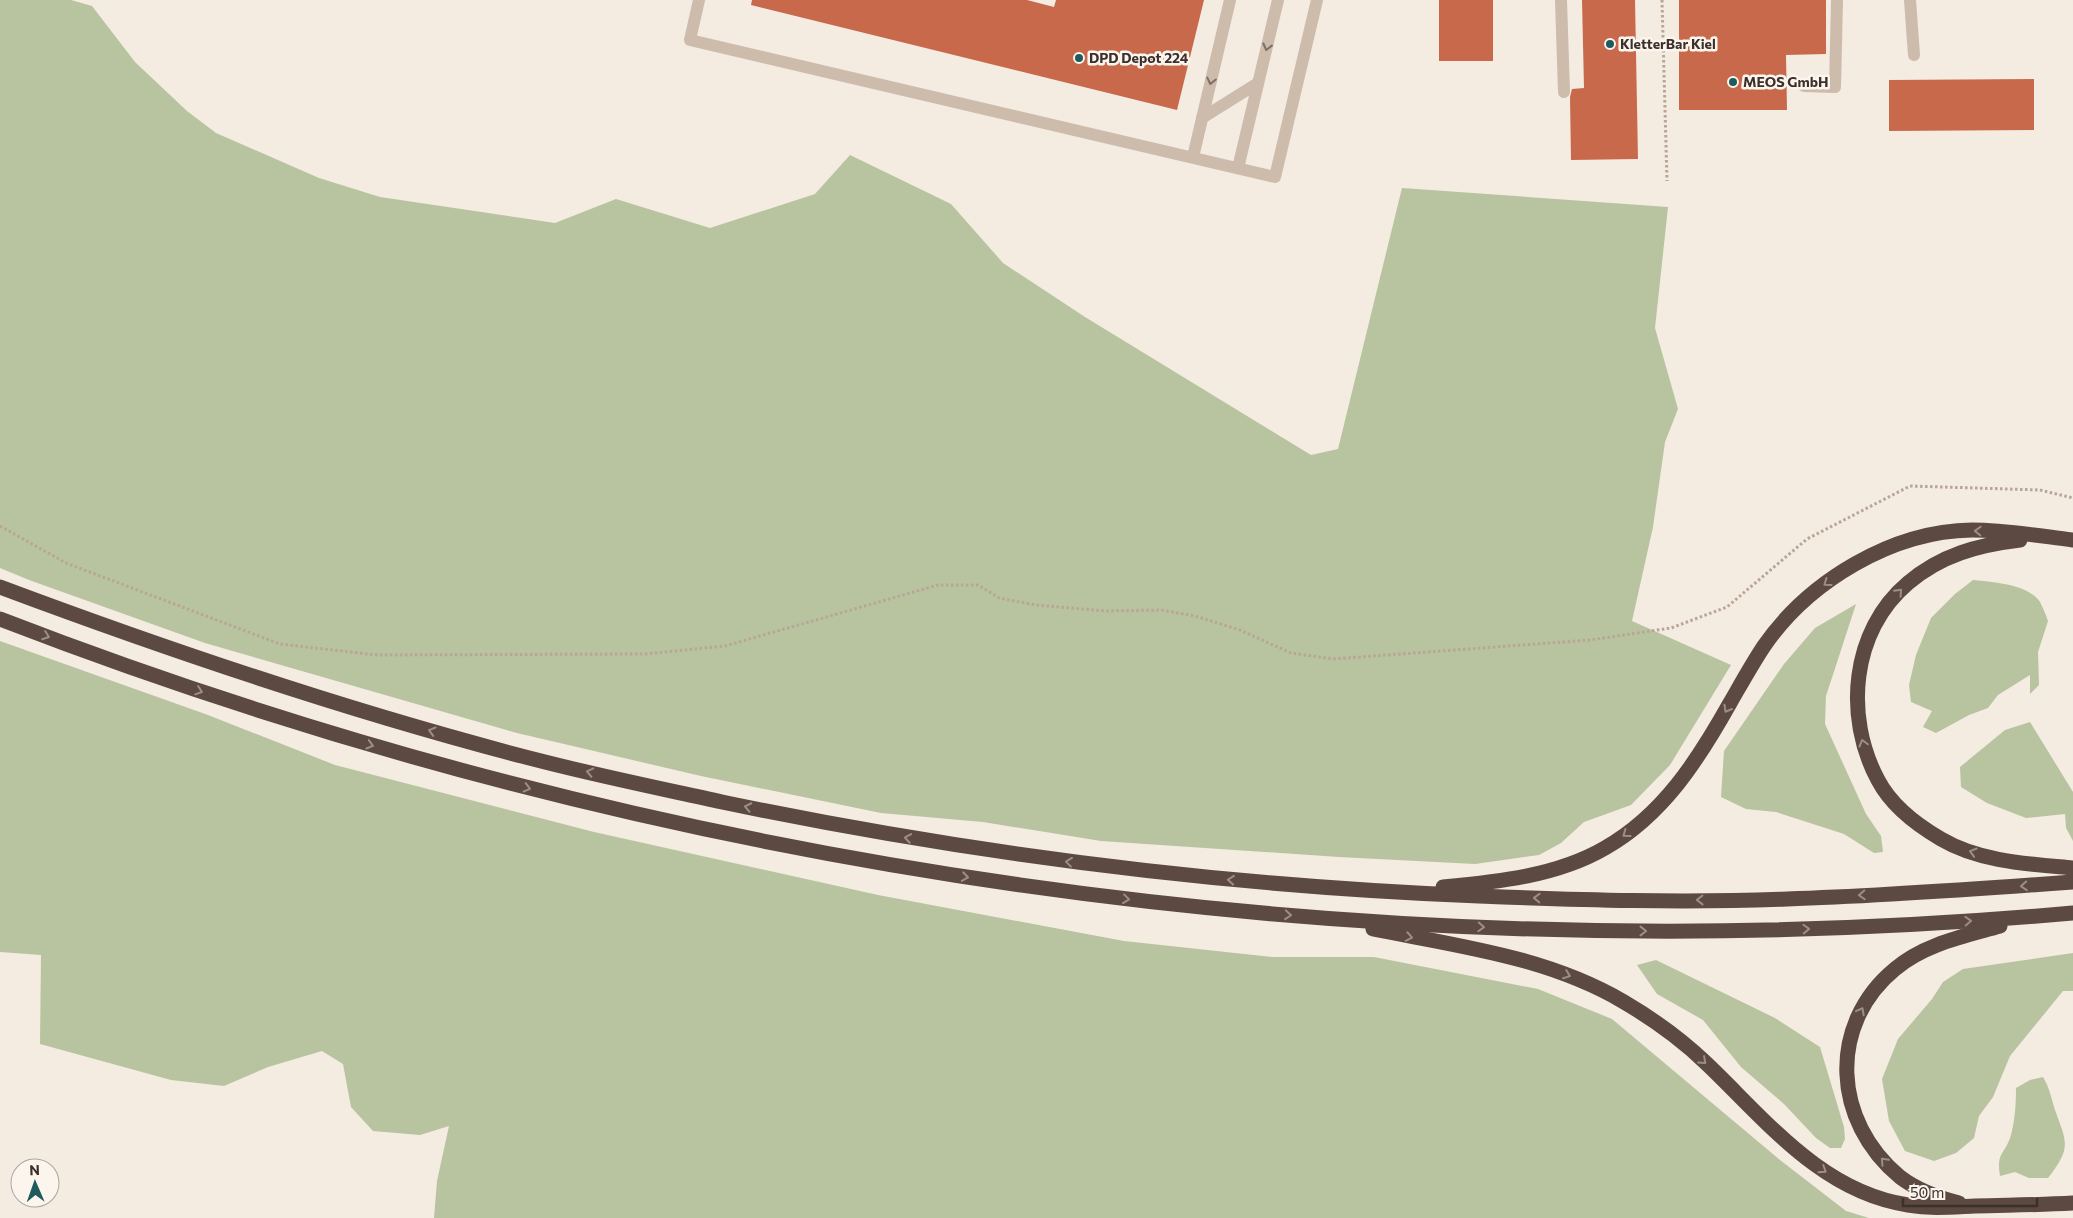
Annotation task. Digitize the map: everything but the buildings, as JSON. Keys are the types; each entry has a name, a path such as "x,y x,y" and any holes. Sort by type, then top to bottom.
{"highway":[{"path":"1384,892 1449,886 1536,874 1578,861 1604,849 1650,815 1668,797 1700,754 1765,644 1798,607 1837,576 1894,546 1945,533 1972,530 2073,540"},
{"path":"2044,537 1974,547 1948,557 1907,583 1887,605 1865,646 1858,674 1856,701 1858,725 1866,755 1878,782 1895,804 1942,840 1996,858 2073,868"},
{"path":"0,587 121,632 348,707 549,763 813,821 956,847 1192,877 1384,892 1596,900 1784,899 2073,882"},
{"path":"0,619 127,666 335,735 483,777 657,819 787,847 988,881 1171,905 1310,917 1514,929 1687,931 1802,929 2032,917 2073,913"},
{"path":"1310,917 1526,961 1584,981 1622,1001 1673,1035 1705,1062 1774,1132 1795,1150 1833,1176 1879,1198 1907,1205 1948,1208 2073,1203"},
{"path":"1973,1206 1946,1199 1902,1178 1870,1145 1853,1112 1848,1093 1846,1075 1851,1034 1857,1017 1871,995 1895,969 1911,957 1964,936 2032,917"}],"lane":[{"path":"700,0 690,40 1275,176 1317,0"},
{"path":"1193,157 1230,0"},
{"path":"1238,168 1278,0"},
{"path":"1561,0 1564,92"},
{"path":"1804,86 1835,86 1837,0"},
{"path":"1910,0 1914,55"},
{"path":"1202,118 1258,83"}],"path":[{"path":"1662,0 1667,181"},
{"path":"0,526 66,563 280,644 377,655 645,654 725,646 938,584 978,585 998,598 1036,606 1106,611 1161,610 1195,616 1240,630 1291,653 1333,659 1590,640 1672,628 1727,607 1807,539 1910,486 2040,490 2073,498"}],"green space":[{"path":"0,0 71,0 92,6 135,62 187,111 216,133 319,178 380,197 555,223 616,199 710,228 815,194 850,155 951,204 1003,263 1085,317 1311,455 1338,449 1402,188 1668,207 1655,328 1678,409 1665,442 1653,527 1632,621 1731,665 1670,765 1631,805 1584,822 1561,843 1539,855 1475,864 1101,841 983,822 881,813 701,776 517,733 205,643 29,580 0,568"},
{"path":"1973,580 2010,585 2027,591 2040,602 2048,621 2038,652 2039,685 2030,694 2030,675 1998,695 1988,708 1969,715 1936,733 1923,727 1932,711 1911,702 1909,685 1916,655 1931,618 1955,594"},
{"path":"1856,604 1826,696 1825,724 1866,814 1881,836 1883,852 1874,853 1844,834 1776,812 1746,809 1721,797 1724,751 1784,664 1815,628"},
{"path":"0,641 208,715 335,765 594,832 878,895 1124,941 1272,957 1374,957 1538,989 1612,1019 1780,1160 1846,1211 1869,1218 434,1218 437,1181 449,1126 420,1135 373,1131 351,1107 343,1064 322,1051 268,1067 224,1086 171,1080 40,1044 41,955 0,952"},
{"path":"2030,722 2073,792 2073,841 2066,828 2065,814 2026,818 1987,803 1961,787 1960,767 2005,730"},
{"path":"2073,953 2073,991 2063,991 2010,1056 1993,1097 1979,1116 1974,1138 1956,1153 1934,1161 1905,1151 1889,1121 1882,1079 1898,1039 1932,999 1943,982 1963,969"},
{"path":"1656,960 1775,1018 1820,1047 1844,1127 1845,1139 1841,1148 1830,1148 1816,1138 1784,1104 1741,1067 1703,1020 1657,994 1637,965"},
{"path":"2043,1077 2050,1092 2064,1136 2065,1144 2061,1158 2048,1178 2029,1178 2015,1172 2000,1176 2000,1158 2009,1142 2013,1124 2016,1088 2030,1080"}],"place":[{"name":"KletterBar Kiel","path":"1610,44"},
{"name":"DPD Depot 224","path":"1079,58"},
{"name":"MEOS GmbH","path":"1733,82"}]}
